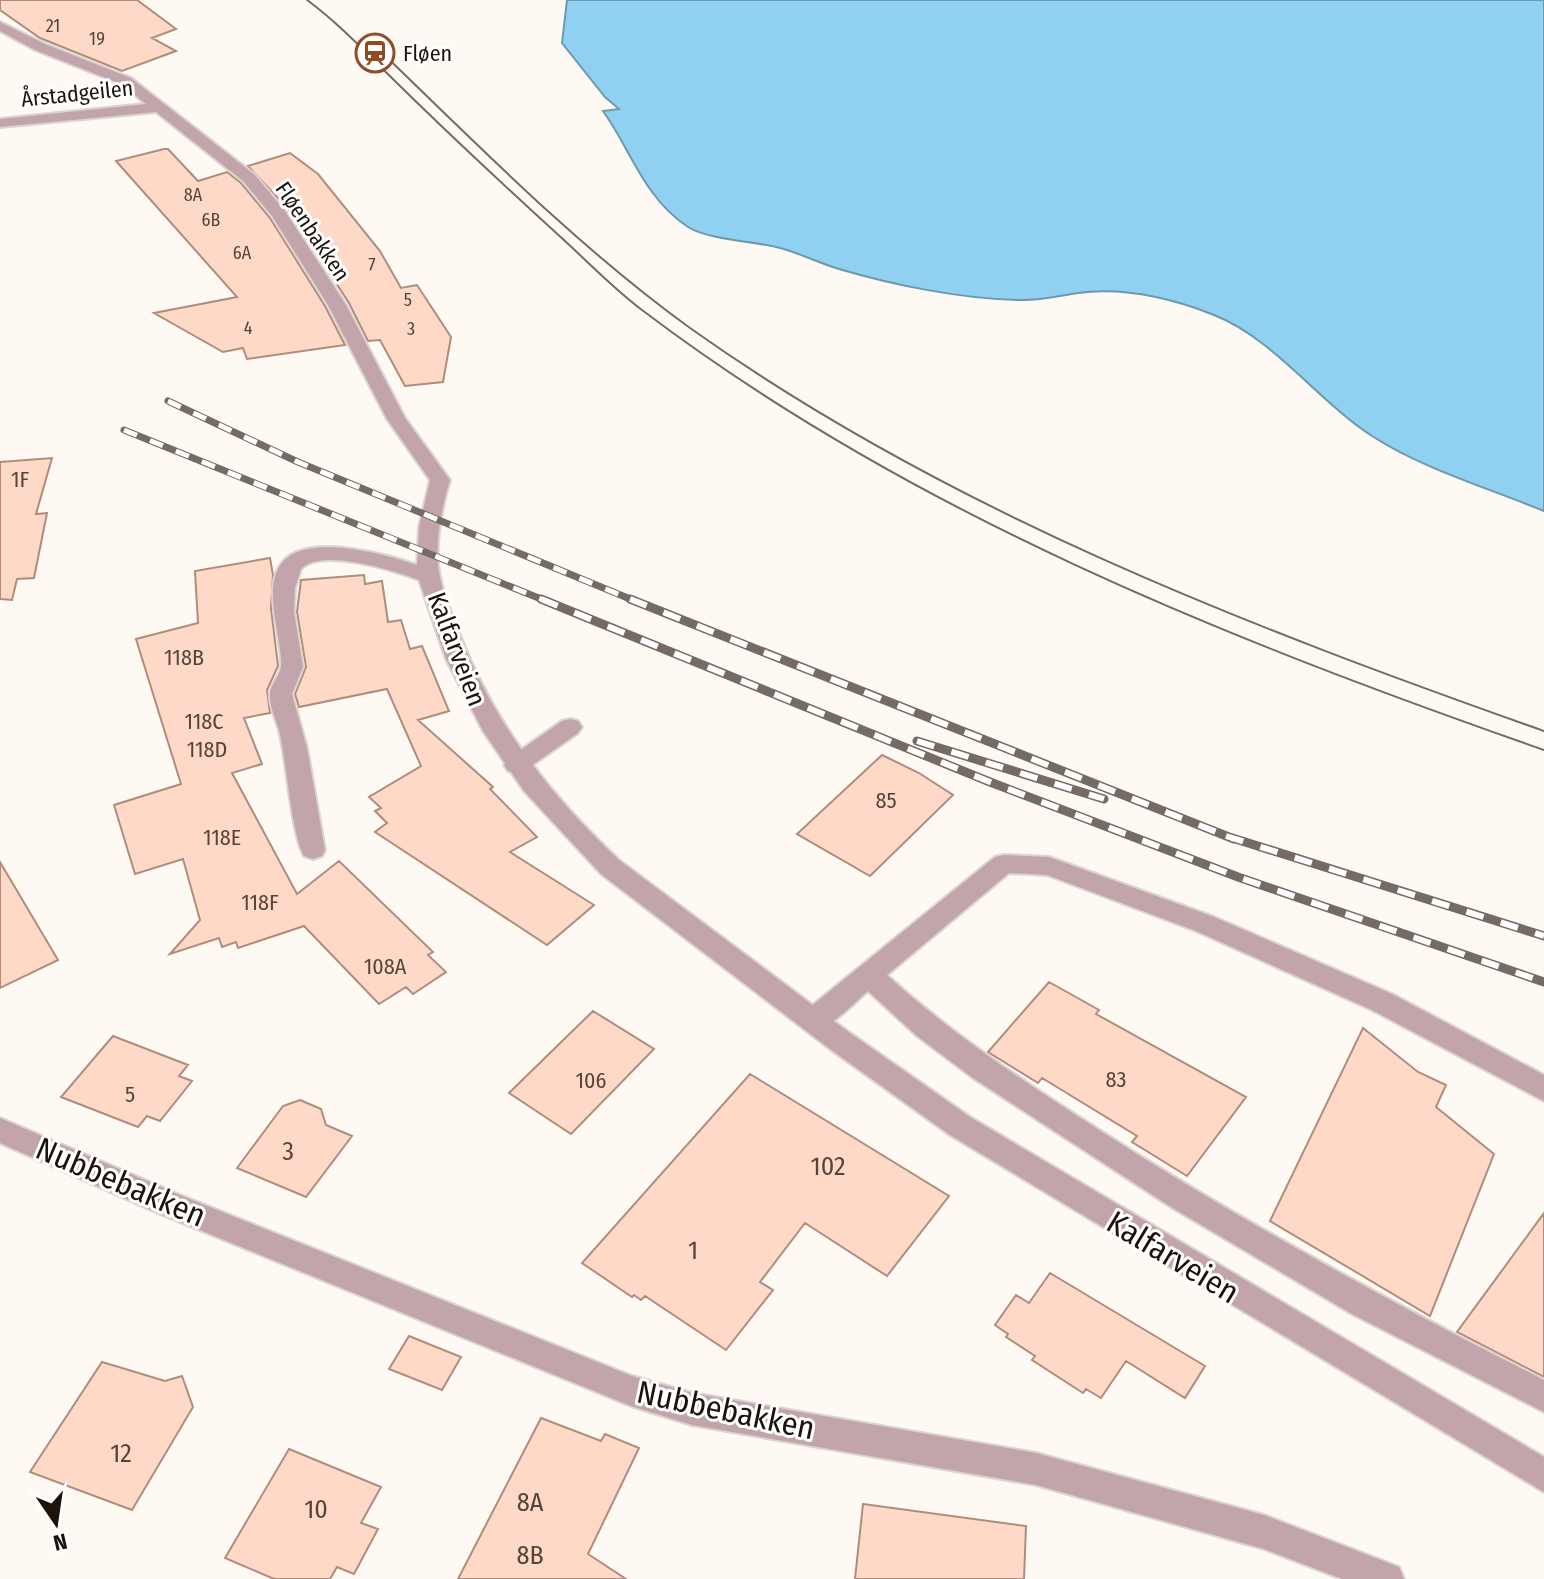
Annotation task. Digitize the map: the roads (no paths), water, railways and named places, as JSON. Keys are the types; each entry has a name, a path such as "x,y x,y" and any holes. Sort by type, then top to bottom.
{"street":[{"name":"Fløenbakken","path":"0,26 40,47 126,81 249,178 279,214 337,305 396,419 440,480 430,510 429,576"},
{"name":"Årstadgeilen","path":"0,123 159,107"},
{"name":"Kalfarveien","path":"313,850 295,748 281,694 292,667 283,612 284,588 297,560 312,555 341,555 389,562 429,576 456,659 477,705 516,765 556,815 610,867 896,1082 1023,1166 1544,1476"},
{"path":"516,765 570,727"},
{"path":"814,1020 1004,864 1049,866 1205,924 1320,973 1417,1020 1544,1089"},
{"name":"Kalfarveien","path":"870,976 927,1028 983,1070 1181,1198 1363,1304 1544,1397"},
{"name":"Nubbebakken","path":"0,1130 169,1204 631,1391 692,1409 1036,1469 1264,1532 1387,1579"}],"water":[{"path":"567,0 1544,0 1544,511 1392,448 1352,422 1256,339 1236,325 1198,309 1130,293 1078,293 1026,300 951,294 860,275 784,249 719,237 688,227 649,188 603,111 619,109 605,97 562,43"}],"tram line":[{"path":"307,0 343,30 460,144 632,302 745,383 852,449 962,510 1190,616 1425,708 1544,750"},
{"path":"371,42 565,227 647,296 789,394 891,454 996,509 1212,606 1322,650 1544,731"}],"railway":[{"path":"168,401 298,462 634,601"},
{"path":"124,430 546,601"},
{"path":"541,599 990,782 1238,877 1544,982"},
{"path":"630,599 634,601"},
{"path":"634,601 1228,837"},
{"path":"917,741 1104,799"},
{"path":"1228,837 1544,936"},
{"path":"1228,837 1234,839"}],"place":[{"name":"Fløen","path":"375,53"}]}
